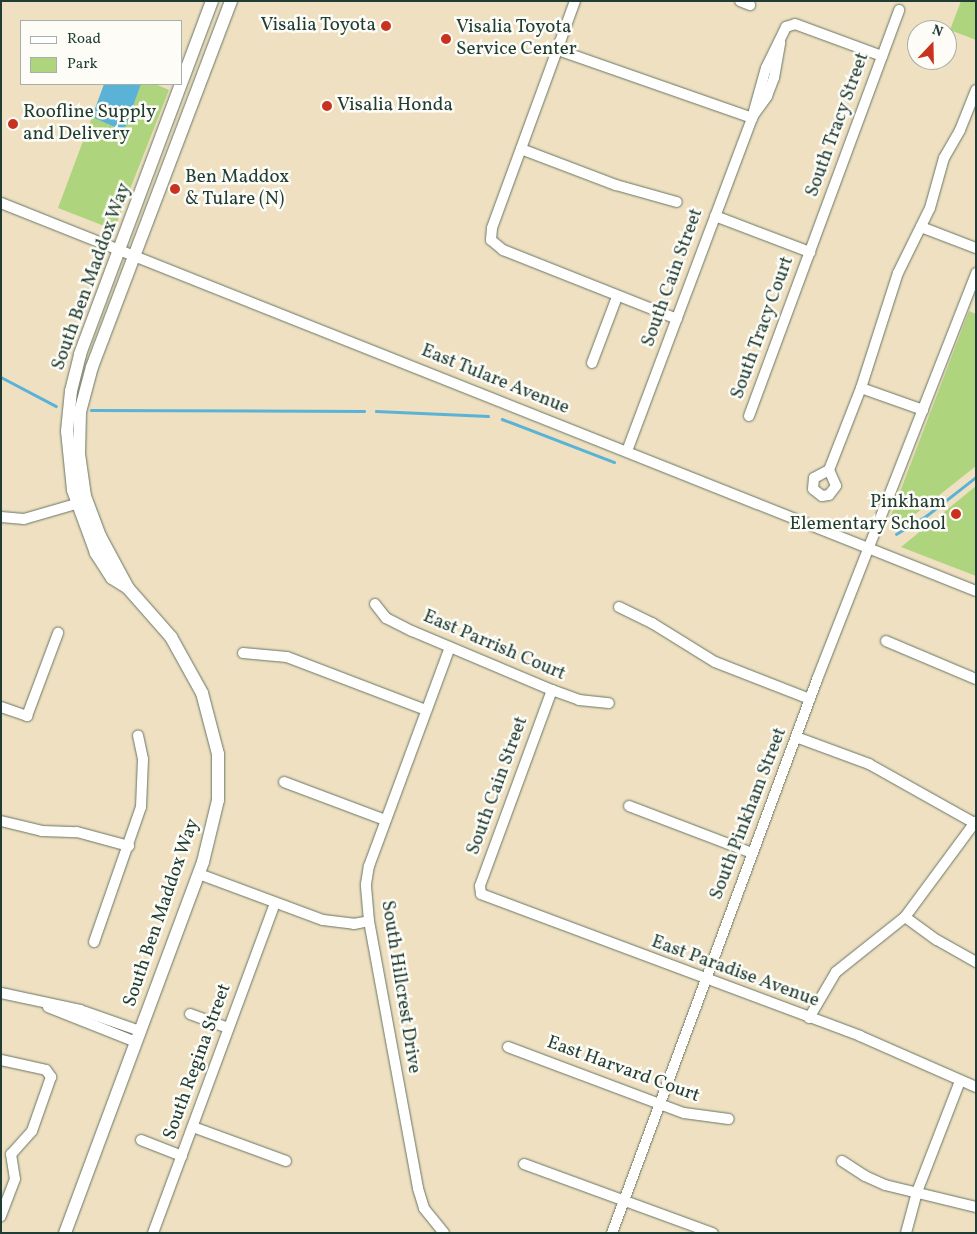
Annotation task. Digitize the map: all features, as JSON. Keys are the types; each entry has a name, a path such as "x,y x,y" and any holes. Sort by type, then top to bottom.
{"main road":[{"name":"South Ben Maddox Way","path":"182,83 212,1"},
{"path":"222,1 220,12 226,18"},
{"name":"South Ben Maddox Way","path":"128,588 89,509 81,473 78,436 90,375 231,1"},
{"name":"South Ben Maddox Way","path":"65,1233 198,874 212,830 218,794 218,760 212,723 202,693 186,658 167,631 128,588 112,578 99,558 76,504 67,447 72,380 181,85"}],"street":[{"path":"575,1 492,228 491,240 503,250 676,319"},
{"name":"South Tracy Street","path":"810,252 898,10"},
{"name":"South Cain Street","path":"627,451 752,118 767,96 774,78 780,41 790,24 882,56"},
{"path":"558,50 752,118"},
{"path":"828,470 861,388 898,272 936,194 944,158 960,130 976,90"},
{"path":"521,149 616,185 677,202"},
{"name":"East Tulare Avenue","path":"1,203 976,591"},
{"path":"716,216 810,252"},
{"path":"921,227 976,248"},
{"name":"South Tracy Court","path":"750,416 810,252"},
{"name":"South Pinkham Street","path":"612,1233 810,699 870,549 976,272"},
{"path":"592,363 617,297"},
{"path":"861,388 923,410"},
{"path":"1,517 24,519 76,504"},
{"name":"East Parrish Court","path":"375,604 386,618 450,647 579,700 609,703"},
{"path":"619,607 652,623 715,662 810,699"},
{"path":"1,706 27,716 58,633"},
{"path":"886,641 976,679"},
{"name":"South Hillcrest Drive","path":"444,1233 434,1222 418,1188 369,921 366,884 369,866 385,820 450,647"},
{"path":"243,652 287,657 426,710"},
{"name":"South Cain Street","path":"481,894 480,886 552,690"},
{"path":"94,942 141,807 143,783 138,736"},
{"path":"796,738 869,764 975,823 905,917 836,972 809,1018"},
{"path":"284,782 385,820"},
{"path":"629,806 752,853"},
{"path":"1,821 42,831 76,832 129,846"},
{"path":"198,874 323,920 354,924 369,921"},
{"name":"East Paradise Avenue","path":"481,894 898,1052 976,1087"},
{"name":"South Regina Street","path":"153,1233 275,903"},
{"path":"905,917 937,940 976,962"},
{"path":"1,993 45,1005 80,1010 138,1036"},
{"path":"190,1014 228,1028"},
{"name":"East Harvard Court","path":"508,1047 684,1113 729,1119"},
{"path":"1,1060 46,1070 51,1077 32,1131 6,1152 15,1179 1,1216"},
{"path":"906,1233 917,1192 960,1081"},
{"path":"193,1127 286,1161"},
{"path":"141,1140 182,1156"},
{"path":"842,1161 878,1182 976,1207"},
{"path":"524,1164 713,1233"}],"green space":[{"path":"961,1 976,1 976,40 957,33 957,20 954,20"},
{"path":"141,85 157,85 169,90 116,225 107,227 58,208 92,117 123,130"},
{"path":"969,311 976,314 976,466 904,523 890,518"},
{"name":"Pinkham Elementary School","path":"976,486 976,576 901,547"}],"water":[{"path":"104,85 141,85 124,131 92,117"}],"waterway":[{"path":"1,377 56,406"},
{"path":"91,410 364,411"},
{"path":"376,411 488,416"},
{"path":"502,419 614,462"},
{"path":"896,534 926,516 976,477"}],"place":[{"name":"Visalia Toyota","path":"386,26"},
{"name":"Visalia Toyota Service Center","path":"446,39"},
{"name":"Visalia Honda","path":"327,106"},
{"name":"Roofline Supply and Delivery","path":"13,124"},
{"name":"Ben Maddox & Tulare (N)","path":"175,189"},
{"name":"Pinkham Elementary School","path":"956,514"}]}
